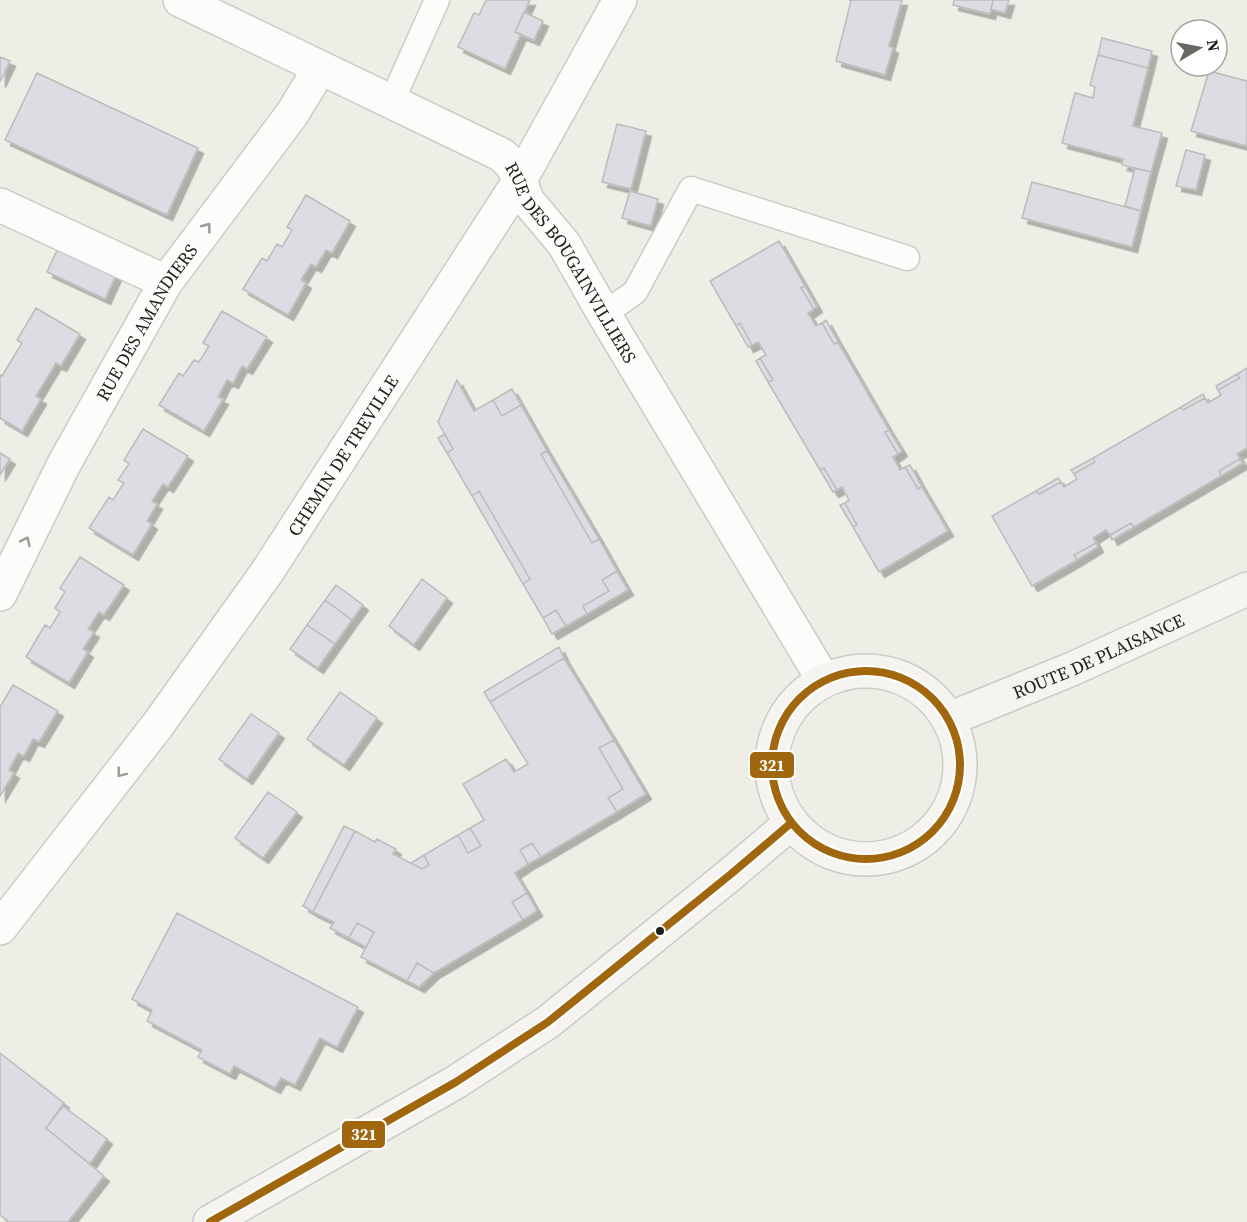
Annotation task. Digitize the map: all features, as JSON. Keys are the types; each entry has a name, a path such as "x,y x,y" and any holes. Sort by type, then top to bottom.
{"main road":[{"name":"ROUTE DE PLAISANCE","path":"949,719 1072,669 1247,589"},
{"path":"859,670 894,674 926,691 949,719 959,749 959,780 949,810 931,834 904,852 874,859 843,856 814,844 791,823 778,799 773,781 771,772 773,744 783,717 800,695 824,679 859,670"},
{"path":"210,1222 456,1082 548,1022 791,823"}],"street":[{"name":"RUE DES BOUGAINVILLIERS","path":"180,0 502,155 511,164 520,180 526,200 564,244 824,679"},
{"name":"CHEMIN DE TREVILLE","path":"0,928 157,726 267,572 520,180 620,0"},
{"name":"RUE DES AMANDIERS","path":"0,594 64,464 166,282 292,114 320,68"},
{"path":"0,205 166,282"}],"lane":[{"path":"392,103 437,0"},
{"path":"604,314 634,292 692,189 907,258"}],"building":[{"path":"486,0 530,0 515,32 521,34 505,69 458,47 474,13 479,15"},
{"path":"849,0 902,0 889,46 893,48 885,75 836,61 851,1"},
{"path":"954,0 993,0 990,14 953,5"},
{"path":"993,0 1009,0 1005,13 991,9"},
{"path":"524,12 543,21 534,40 515,32"},
{"path":"1102,38 1152,51 1148,68 1098,55"},
{"path":"1098,55 1148,68 1133,126 1162,133 1151,172 1122,165 1123,159 1062,143 1075,93 1093,98 1095,87 1090,85"},
{"path":"0,57 10,61 0,82"},
{"path":"37,73 198,148 167,215 5,140"},
{"path":"1229,76 1247,81 1247,146 1191,131 1207,78"},
{"path":"617,124 646,131 631,189 602,182"},
{"path":"1186,150 1205,155 1196,190 1176,186"},
{"path":"1135,168 1151,172 1141,211 1125,206"},
{"path":"1032,182 1141,211 1132,247 1022,218"},
{"path":"630,191 658,199 651,226 622,218"},
{"path":"306,195 350,221 332,253 326,250 316,267 311,264 301,280 306,283 288,315 243,289 262,258 267,261 277,244 282,247 292,230 287,227"},
{"path":"779,241 805,286 801,288 814,309 808,313 816,326 822,323 834,344 838,342 889,430 885,432 898,454 893,457 900,470 905,467 918,489 922,487 948,531 879,572 853,527 857,525 845,503 849,500 842,487 837,490 824,468 820,470 768,382 773,380 760,358 766,355 758,342 752,345 740,323 736,326 710,281"},
{"path":"59,246 117,273 105,299 47,272"},
{"path":"805,286 817,307 814,309 801,288"},
{"path":"36,308 80,334 61,366 56,363 36,396 41,399 22,431 0,418 0,375 2,376 22,343 17,340"},
{"path":"222,311 267,337 247,369 242,366 233,383 227,380 218,397 223,399 204,431 159,405 179,373 183,376 194,360 199,362 209,346 203,343"},
{"path":"826,320 838,342 834,344 822,323"},
{"path":"740,323 752,345 748,347 736,326"},
{"path":"760,358 773,380 768,382 756,361"},
{"path":"1247,368 1247,448 1237,454 1240,459 1219,471 1221,476 1134,527 1131,523 1110,535 1106,530 1093,538 1096,543 1074,555 1077,560 1032,586 992,516 1036,491 1039,494 1061,482 1064,487 1077,479 1074,474 1095,462 1093,458 1181,407 1183,410 1205,398 1208,403 1221,395 1218,390 1240,378 1237,374"},
{"path":"1237,374 1240,378 1218,390 1216,386"},
{"path":"457,380 474,411 493,400 502,416 521,405 547,451 541,454 592,543 599,539 617,571 602,580 609,591 583,606 587,614 566,626 556,610 543,618 523,584 530,579 479,491 472,496 447,453 453,449 438,422"},
{"path":"512,389 521,405 502,416 493,400"},
{"path":"1203,394 1205,398 1183,410 1181,407"},
{"path":"143,429 188,456 168,487 163,484 152,501 157,504 147,521 152,524 133,555 89,528 109,497 113,500 124,483 118,480 129,464 124,460"},
{"path":"889,430 902,451 898,454 885,432"},
{"path":"445,434 453,449 447,453 438,438"},
{"path":"547,451 599,539 592,543 541,454"},
{"path":"0,453 10,459 0,475"},
{"path":"1093,458 1095,462 1074,474 1071,470"},
{"path":"1240,459 1243,463 1221,476 1219,471"},
{"path":"910,465 922,487 918,489 905,467"},
{"path":"824,468 837,490 833,492 820,470"},
{"path":"1058,478 1061,482 1039,494 1036,491"},
{"path":"479,491 530,579 523,584 472,496"},
{"path":"845,503 857,525 853,527 840,505"},
{"path":"1131,523 1134,527 1112,540 1110,535"},
{"path":"1096,543 1098,547 1077,560 1074,555"},
{"path":"80,557 124,585 104,615 99,612 88,629 94,632 83,649 88,652 69,683 26,657 45,625 50,628 60,612 55,608 65,592 60,588"},
{"path":"617,571 628,590 587,614 583,606 609,591 602,580"},
{"path":"422,579 447,598 414,645 389,626"},
{"path":"336,585 363,605 352,620 325,600"},
{"path":"325,600 352,620 335,644 307,625"},
{"path":"556,610 566,626 552,634 543,618"},
{"path":"307,625 335,644 318,668 290,649"},
{"path":"559,647 564,658 490,702 484,692"},
{"path":"564,658 614,740 599,748 623,789 608,798 617,812 541,857 532,843 520,850 528,864 515,873 527,893 512,902 523,920 434,973 417,963 407,981 361,957 374,932 357,923 349,938 330,928 334,922 313,912 355,831 375,842 377,839 396,849 393,854 422,869 429,865 424,855 458,835 468,853 481,846 470,828 484,820 463,784 506,759 514,772 528,764 490,702"},
{"path":"13,685 58,711 39,742 33,739 24,756 18,753 9,770 14,773 0,796 0,707"},
{"path":"340,692 377,718 344,765 307,739"},
{"path":"251,714 279,733 247,779 219,759"},
{"path":"614,740 646,794 617,812 608,798 623,789 599,748"},
{"path":"268,792 297,812 263,858 235,838"},
{"path":"344,826 355,831 313,912 303,906"},
{"path":"470,828 481,846 468,853 458,835"},
{"path":"532,843 541,857 528,864 520,850"},
{"path":"424,855 429,865 422,869 411,863"},
{"path":"527,893 537,911 523,920 512,902"},
{"path":"177,913 358,1007 337,1047 320,1038 295,1085 281,1078 275,1088 234,1066 230,1074 198,1057 202,1050 147,1021 152,1010 132,999"},
{"path":"357,923 374,932 366,947 349,938"},
{"path":"417,963 434,973 419,987 407,981"},
{"path":"0,1053 64,1103 46,1128 104,1176 68,1222 9,1222 0,1215"},
{"path":"63,1106 107,1139 90,1164 46,1128"}],"transit line":[{"name":"321","path":"857,671 875,671 910,682 926,692 939,705 953,729 960,765 953,801 939,825 926,838 893,855 875,859 857,859 822,848 806,838 793,825 776,792 772,774 772,756 783,721 793,705 806,692 839,675 857,671"},
{"name":"321","path":"210,1222 456,1082 548,1022 791,823"}]}
